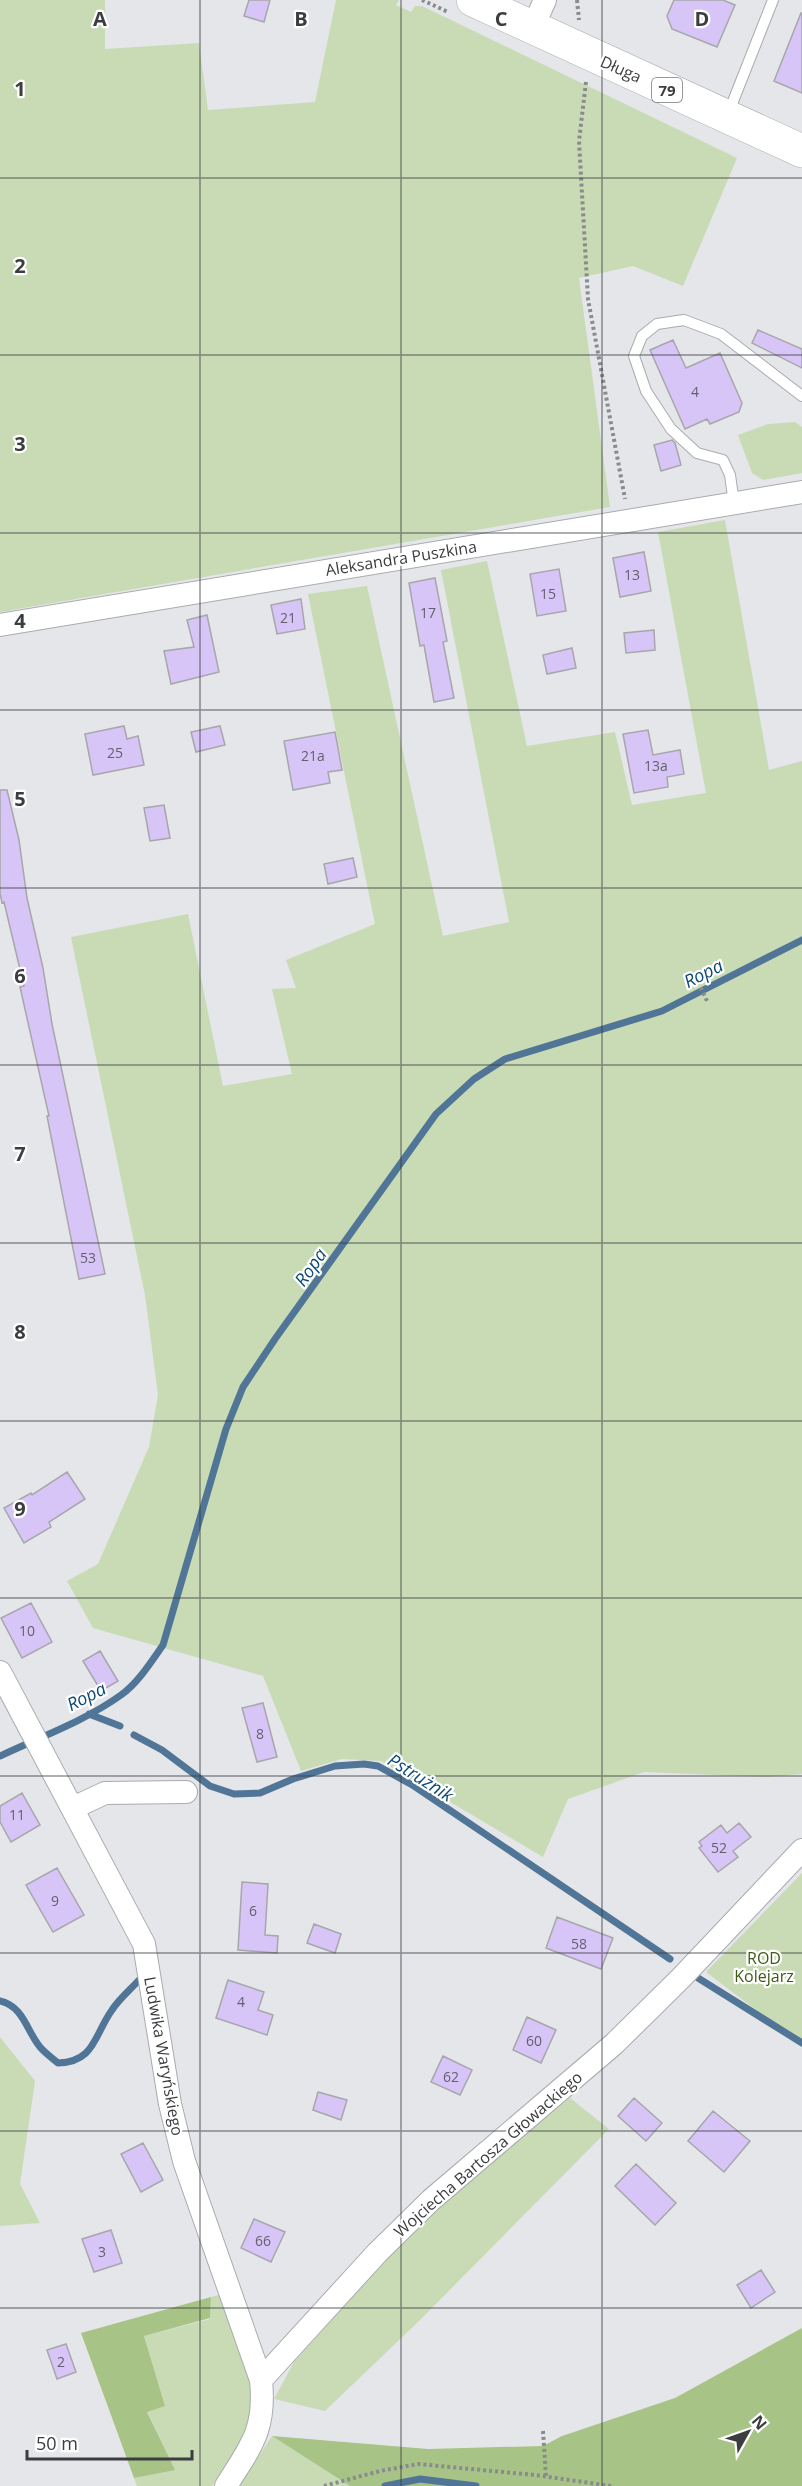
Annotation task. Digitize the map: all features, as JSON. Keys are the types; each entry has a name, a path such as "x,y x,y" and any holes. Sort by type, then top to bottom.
{"main road":[{"name":"Długa","path":"473,0 539,14 727,117 802,151"}],"street":[{"name":"Aleksandra Puszkina","path":"0,625 802,492"},
{"name":"Ludwika Waryńskiego","path":"0,1672 144,1944 170,2104 184,2160 261,2380"},
{"path":"73,1808 105,1793 186,1792"},
{"name":"Wojciecha Bartosza Głowackiego","path":"261,2380 370,2261 431,2200 614,2044 681,1978 802,1850"},
{"path":"226,2486 254,2441 261,2423 263,2399 261,2380"}],"lane":[{"path":"727,117 773,0"},
{"path":"734,503 730,475 723,460 698,453 670,429 646,391 634,356 642,336 657,324 684,320 721,334 802,396"}],"path":[{"path":"586,75 579,141 588,299 629,520"},
{"path":"698,982 707,1001"},
{"path":"543,2432 546,2476"},
{"path":"324,2486 380,2471 418,2464 546,2476 611,2486"}],"green space":[{"path":"0,0 105,0 105,49 199,43 208,110 315,102 336,0 399,0 396,5 411,12 415,6 422,6 737,158 683,286 633,266 579,278 610,507 0,612"},
{"path":"795,422 802,427 802,473 763,480 752,473 738,435 768,424"},
{"path":"725,520 769,770 802,761 802,1774 767,1777 644,1772 568,1799 543,1857 381,1761 342,1759 301,1771 263,1676 93,1628 67,1581 98,1564 149,1447 158,1395 145,1295 71,937 188,914 223,1086 292,1074 272,989 296,988 286,960 375,924 308,594 367,586 443,936 509,922 441,570 487,561 527,746 615,732 632,805 706,793 658,532"},
{"name":"ROD Kolejarz","path":"802,1873 802,2045 706,1972"},
{"path":"0,2037 35,2081 20,2184 40,2223 0,2226"},
{"path":"570,2098 609,2129 420,2320 325,2411 274,2399 294,2362 385,2261 446,2198"},
{"path":"222,2294 252,2380 250,2411 242,2437 212,2486 137,2486 134,2478 174,2469 147,2411 165,2406 144,2336 210,2319 211,2297"},
{"path":"211,2297 210,2318 144,2336 165,2406 147,2412 175,2470 134,2478 81,2333"},
{"path":"802,2328 802,2486 350,2486 272,2436 428,2449 543,2446 562,2436 675,2398"},
{"path":"272,2436 350,2486 239,2486"}],"building":[{"path":"249,0 270,0 264,22 244,16"},
{"path":"674,0 723,0 735,5 717,47 672,29 667,16"},
{"path":"802,13 802,93 774,81"},
{"path":"758,330 802,349 802,368 752,343"},
{"path":"673,340 686,368 720,353 742,403 739,412 710,424 707,419 685,429 650,350"},
{"path":"672,440 675,443 681,465 661,471 654,445"},
{"path":"644,552 651,591 620,597 613,558"},
{"path":"559,569 566,611 537,616 530,574"},
{"path":"435,578 447,641 443,642 454,698 434,702 424,645 420,646 409,583"},
{"path":"301,599 305,629 277,634 271,605"},
{"path":"207,615 219,672 171,684 164,651 194,647 187,620"},
{"path":"654,630 655,650 626,653 624,633"},
{"path":"572,648 576,668 547,674 543,655"},
{"path":"124,726 127,739 138,736 144,765 93,775 85,734"},
{"path":"220,726 225,745 196,752 191,732"},
{"path":"648,730 653,755 680,750 684,774 667,777 668,787 634,793 623,734"},
{"path":"335,732 342,770 328,772 330,783 293,790 284,741"},
{"path":"0,790 7,790 19,840 27,898 105,1274 79,1279 47,1116 49,1116 20,987 24,986 0,893"},
{"path":"164,805 170,838 150,841 144,808"},
{"path":"353,858 357,877 328,884 324,864"},
{"path":"67,1472 85,1499 49,1522 51,1527 24,1543 4,1508 31,1493 32,1495"},
{"path":"31,1603 52,1642 22,1658 1,1618"},
{"path":"100,1651 118,1681 101,1691 83,1661"},
{"path":"263,1703 277,1757 257,1762 242,1708"},
{"path":"22,1793 40,1825 11,1842 0,1822 0,1806"},
{"path":"739,1823 751,1837 733,1851 738,1857 718,1872 699,1848 702,1846 699,1842 721,1825 727,1833"},
{"path":"57,1868 84,1915 53,1932 26,1885"},
{"path":"242,1882 268,1884 265,1935 278,1936 277,1953 238,1950"},
{"path":"557,1917 613,1938 601,1969 546,1948"},
{"path":"314,1924 341,1934 335,1953 307,1943"},
{"path":"228,1980 264,1992 258,2010 273,2015 267,2035 216,2018"},
{"path":"527,2017 556,2030 541,2063 513,2050"},
{"path":"443,2056 472,2070 460,2095 431,2082"},
{"path":"318,2092 347,2100 341,2120 313,2110"},
{"path":"634,2098 662,2123 646,2141 618,2116"},
{"path":"713,2111 750,2141 724,2172 688,2141"},
{"path":"143,2143 163,2180 141,2192 121,2154"},
{"path":"636,2164 676,2203 655,2225 615,2186"},
{"path":"254,2219 285,2232 271,2262 241,2248"},
{"path":"111,2230 122,2263 94,2272 82,2239"},
{"path":"761,2270 775,2292 751,2308 737,2285"},
{"path":"66,2344 76,2372 57,2379 47,2350"}],"waterway":[{"name":"Ropa","path":"0,1756 77,1721 121,1695 139,1678 163,1645 226,1429 243,1387 436,1114 474,1079 505,1059 662,1011 802,940"},
{"name":"Pstrużnik","path":"89,1714 120,1726"},
{"name":"Pstrużnik","path":"134,1735 162,1750 210,1786 234,1794 260,1793 293,1779 335,1766 364,1764 378,1766 414,1786 670,1959"},
{"name":"Pstrużnik","path":"698,1978 802,2043"},
{"path":"0,2001 8,2004 20,2014 35,2040 58,2063 80,2058 87,2052 115,2006 140,1979"},
{"path":"385,2486 420,2479 476,2486"}]}
